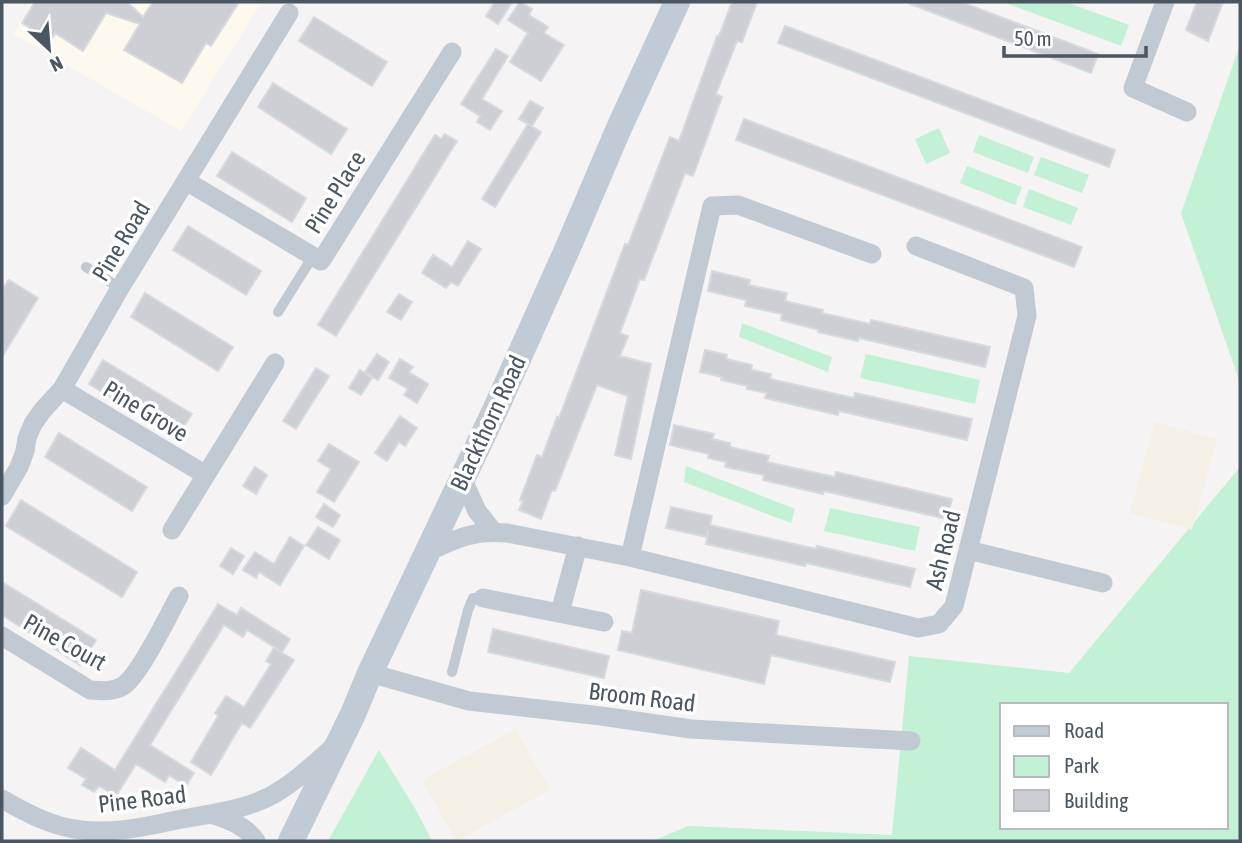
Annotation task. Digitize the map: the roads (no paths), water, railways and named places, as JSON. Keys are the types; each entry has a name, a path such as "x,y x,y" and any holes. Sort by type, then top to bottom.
{"street":[{"name":"Blackthorn Road","path":"291,841 463,480 677,2"},
{"path":"1166,2 1133,88 1187,112"},
{"name":"Pine Road","path":"2,495 19,467 33,425 62,389 120,288 289,13"},
{"name":"Pine Place","path":"186,181 321,261 452,51"},
{"path":"630,557 712,206 738,205 872,254"},
{"name":"Ash Road","path":"428,552 474,533 493,531 630,557 918,628 939,624 954,606 1027,316 1024,288 916,246"},
{"path":"172,530 275,363"},
{"name":"Pine Grove","path":"62,389 206,475"},
{"path":"463,480 477,511 493,531"},
{"path":"560,612 578,546"},
{"path":"968,550 1102,583"},
{"name":"Pine Court","path":"2,636 90,690 116,689 133,676 179,596"},
{"path":"483,598 604,622"},
{"name":"Broom Road","path":"370,673 469,701 691,729 911,741"},
{"name":"Pine Road","path":"2,799 26,813 80,830 131,829 211,814 261,800 280,791 340,741"},
{"name":"Pine Road","path":"211,814 241,826 256,841"}],"lane":[{"path":"278,312 313,256"},
{"path":"86,267 120,288"},
{"path":"452,672 473,598 483,598"}]}
